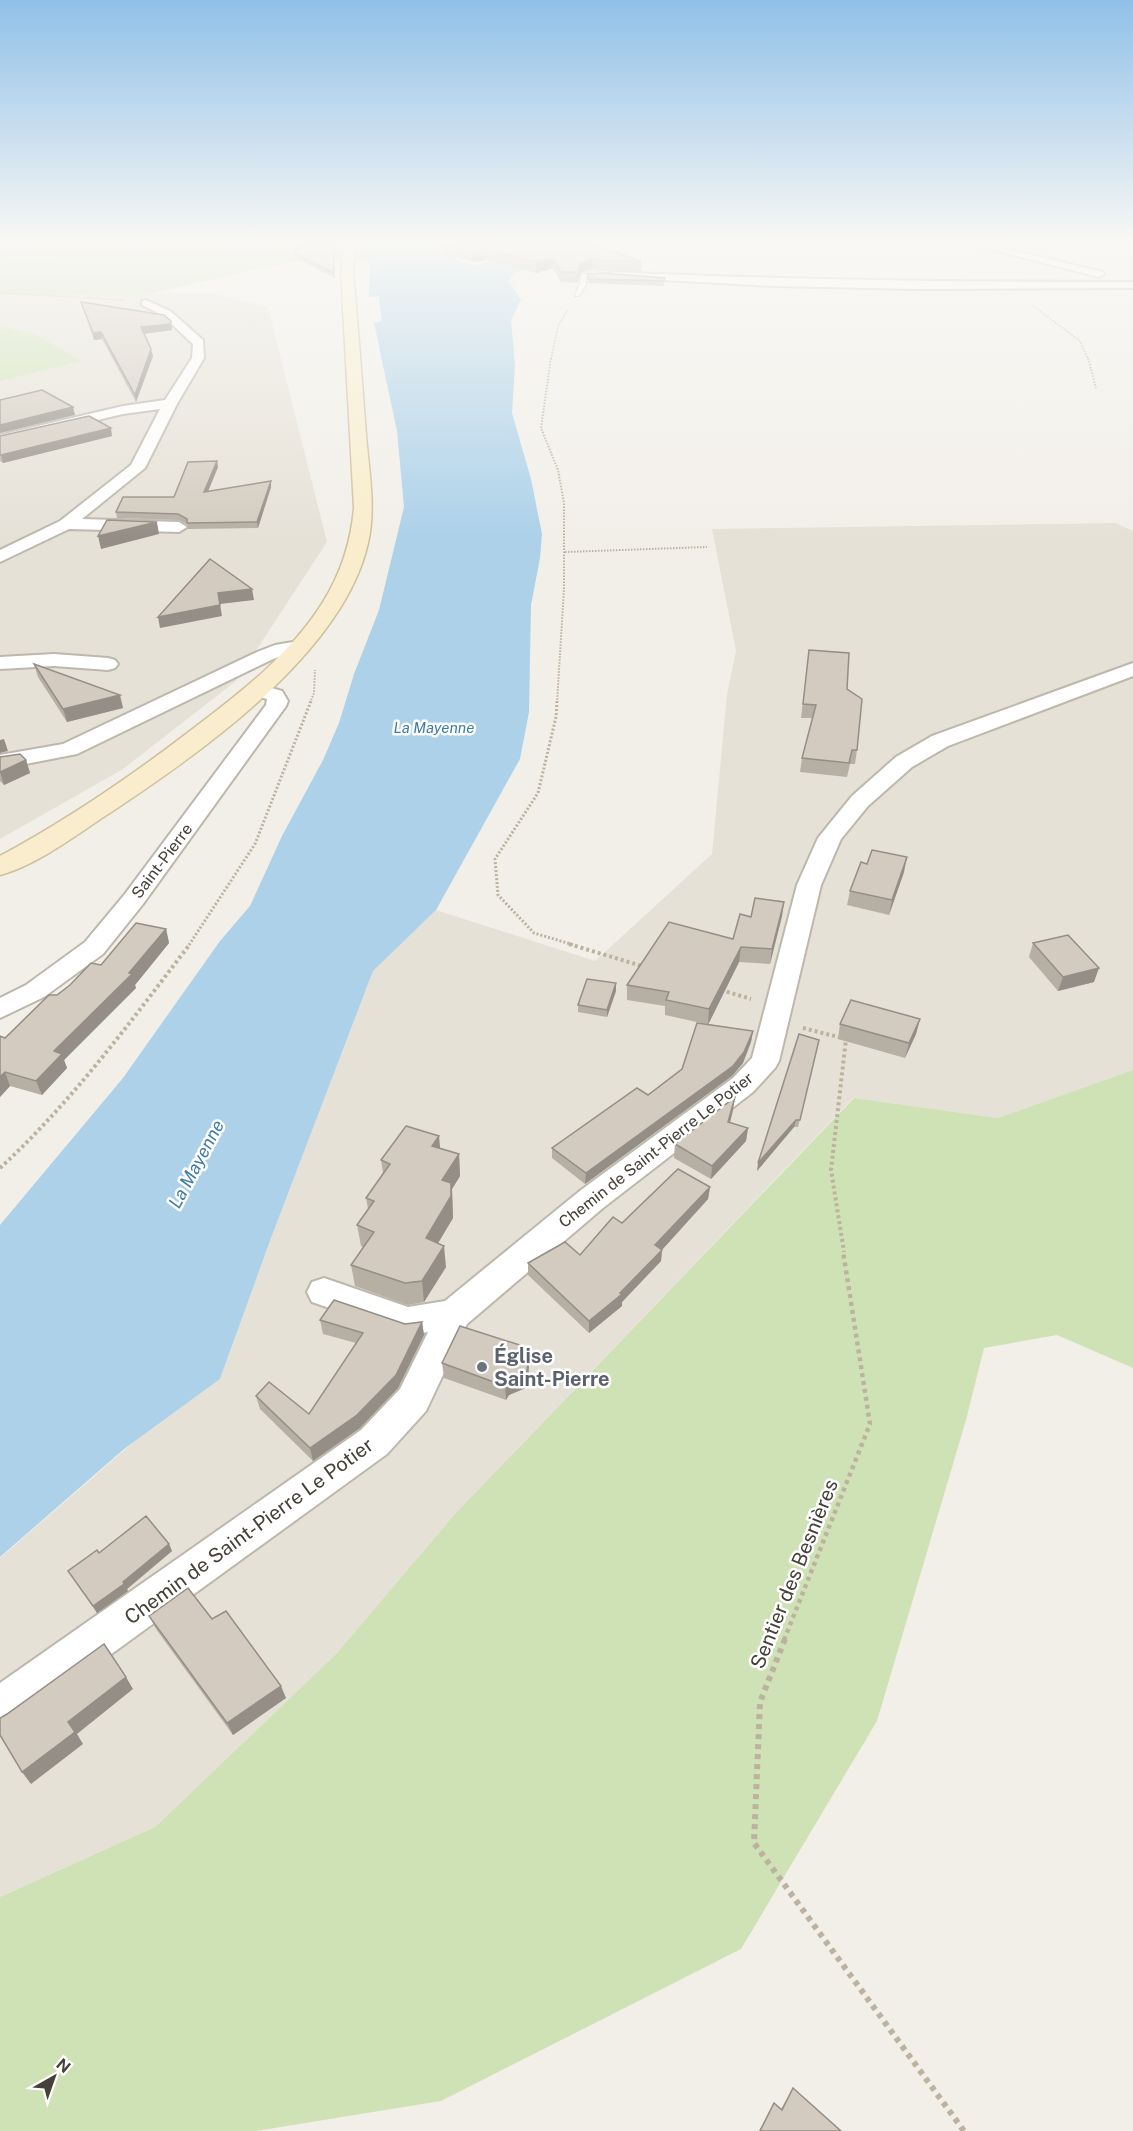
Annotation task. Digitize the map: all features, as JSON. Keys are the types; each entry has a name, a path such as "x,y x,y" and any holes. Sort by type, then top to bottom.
{"main road":[{"path":"0,867 103,806 171,759 258,690 299,647 330,605 346,578 362,536 363,478 351,338"}],"street":[{"path":"0,557 66,524 137,468 198,358 199,343 194,338"},
{"path":"0,439 123,410 170,405"},
{"path":"66,524 179,527"},
{"path":"0,762 69,749 264,656 282,649 299,647"},
{"path":"0,663 54,660 108,664"},
{"name":"Chemin de Saint-Pierre Le Potier","path":"0,1709 374,1442 413,1400 454,1314 592,1199 743,1085 765,1061 809,885 830,838 860,801 904,762 940,741 1133,669"},
{"name":"Saint-Pierre","path":"0,1010 35,991 94,948 134,899 276,706 278,701 275,695 258,690"},
{"path":"324,1292 408,1321 454,1314"}],"path":[{"path":"555,338 540,428 560,481 564,503 565,552 556,717 538,793 495,859 498,895 534,933 646,967"},
{"path":"1077,338 1087,354 1096,388"},
{"path":"565,552 707,547"},
{"path":"713,988 778,1014"},
{"name":"Sentier des Besnières","path":"778,1014 846,1039 831,1170 870,1424 760,1702 754,1843 964,2131"}],"shaded area":[{"path":"43,338 276,338 327,542 236,681 123,769 0,839 0,381 80,361"},
{"path":"1116,523 1133,531 1133,1070 998,1118 853,1098 454,1515 336,1654 155,1827 0,1897 0,1558 136,1440 220,1379 373,971 436,910 595,961 712,854 727,694 736,651 712,529"}],"green space":[{"path":"0,338 43,338 81,361 0,381"},
{"path":"1133,1070 1133,1368 1057,1335 984,1348 966,1420 877,1721 741,1949 441,2101 256,2131 0,2131 0,1897 155,1827 336,1654 454,1515 854,1098 998,1118"}],"water":[{"name":"La Mayenne","path":"377,338 513,338 515,365 512,413 531,479 542,534 531,605 529,712 520,759 436,910 373,971 220,1379 124,1449 0,1557 0,1225 123,1078 220,941 250,906 282,836 323,760 339,723 354,674 379,610 404,507 397,431"}],"building":[{"path":"104,338 146,338 151,349 135,395"},
{"path":"42,390 73,407 0,425 0,400"},
{"path":"89,416 111,428 0,455 0,436"},
{"path":"217,461 204,492 271,481 257,522 187,523 187,519 178,514 116,512 123,497 174,497 188,462"},
{"path":"107,520 157,522 98,536"},
{"path":"210,559 252,589 218,593 220,605 158,617"},
{"path":"809,650 849,653 847,689 862,699 857,750 852,750 849,763 802,758 816,705 803,704"},
{"path":"34,664 120,695 63,709"},
{"path":"20,754 26,760 0,772 0,757"},
{"path":"872,850 907,857 892,900 850,891 861,862 867,864"},
{"path":"755,898 784,902 772,949 741,947 709,1009 666,1000 669,992 627,985 669,922 733,939 740,914 751,917"},
{"path":"136,923 166,929 129,973 132,974 54,1051 62,1054 36,1081 5,1072 0,1077 0,1036 5,1038 49,995 57,995 91,963 101,965"},
{"path":"1068,935 1099,968 1063,977 1033,943"},
{"path":"587,979 616,983 607,1010 578,1005"},
{"path":"851,1000 920,1019 909,1043 840,1024"},
{"path":"697,1023 753,1031 744,1052 733,1066 586,1173 552,1148 637,1088 648,1095 682,1069"},
{"path":"799,1034 819,1040 800,1120 796,1120 758,1163"},
{"path":"735,1097 728,1122 748,1128 712,1166 675,1144"},
{"path":"406,1126 439,1136 432,1146 459,1154 442,1180 451,1183 451,1196 426,1238 444,1246 422,1281 405,1283 351,1265 374,1232 357,1225 374,1201 366,1198 390,1164 381,1160"},
{"path":"678,1169 710,1187 655,1245 662,1250 620,1293 622,1294 589,1321 528,1263 565,1242 580,1255 613,1217 622,1223"},
{"path":"334,1300 405,1324 422,1322 396,1375 357,1415 310,1448 256,1396 269,1382 309,1414 363,1333 320,1320"},
{"name":"Église Saint-Pierre","path":"460,1326 529,1348 527,1372 509,1380 505,1386 442,1363"},
{"path":"146,1516 169,1544 123,1582 124,1584 93,1606 68,1571 97,1550 99,1553"},
{"path":"188,1588 212,1619 226,1611 281,1686 227,1723 149,1616"},
{"path":"104,1644 126,1677 68,1722 75,1732 22,1772 0,1735 0,1718"},
{"path":"793,2088 841,2131 760,2131 774,2103 782,2110"}],"place":[{"name":"Église Saint-Pierre","path":"482,1367"}]}
